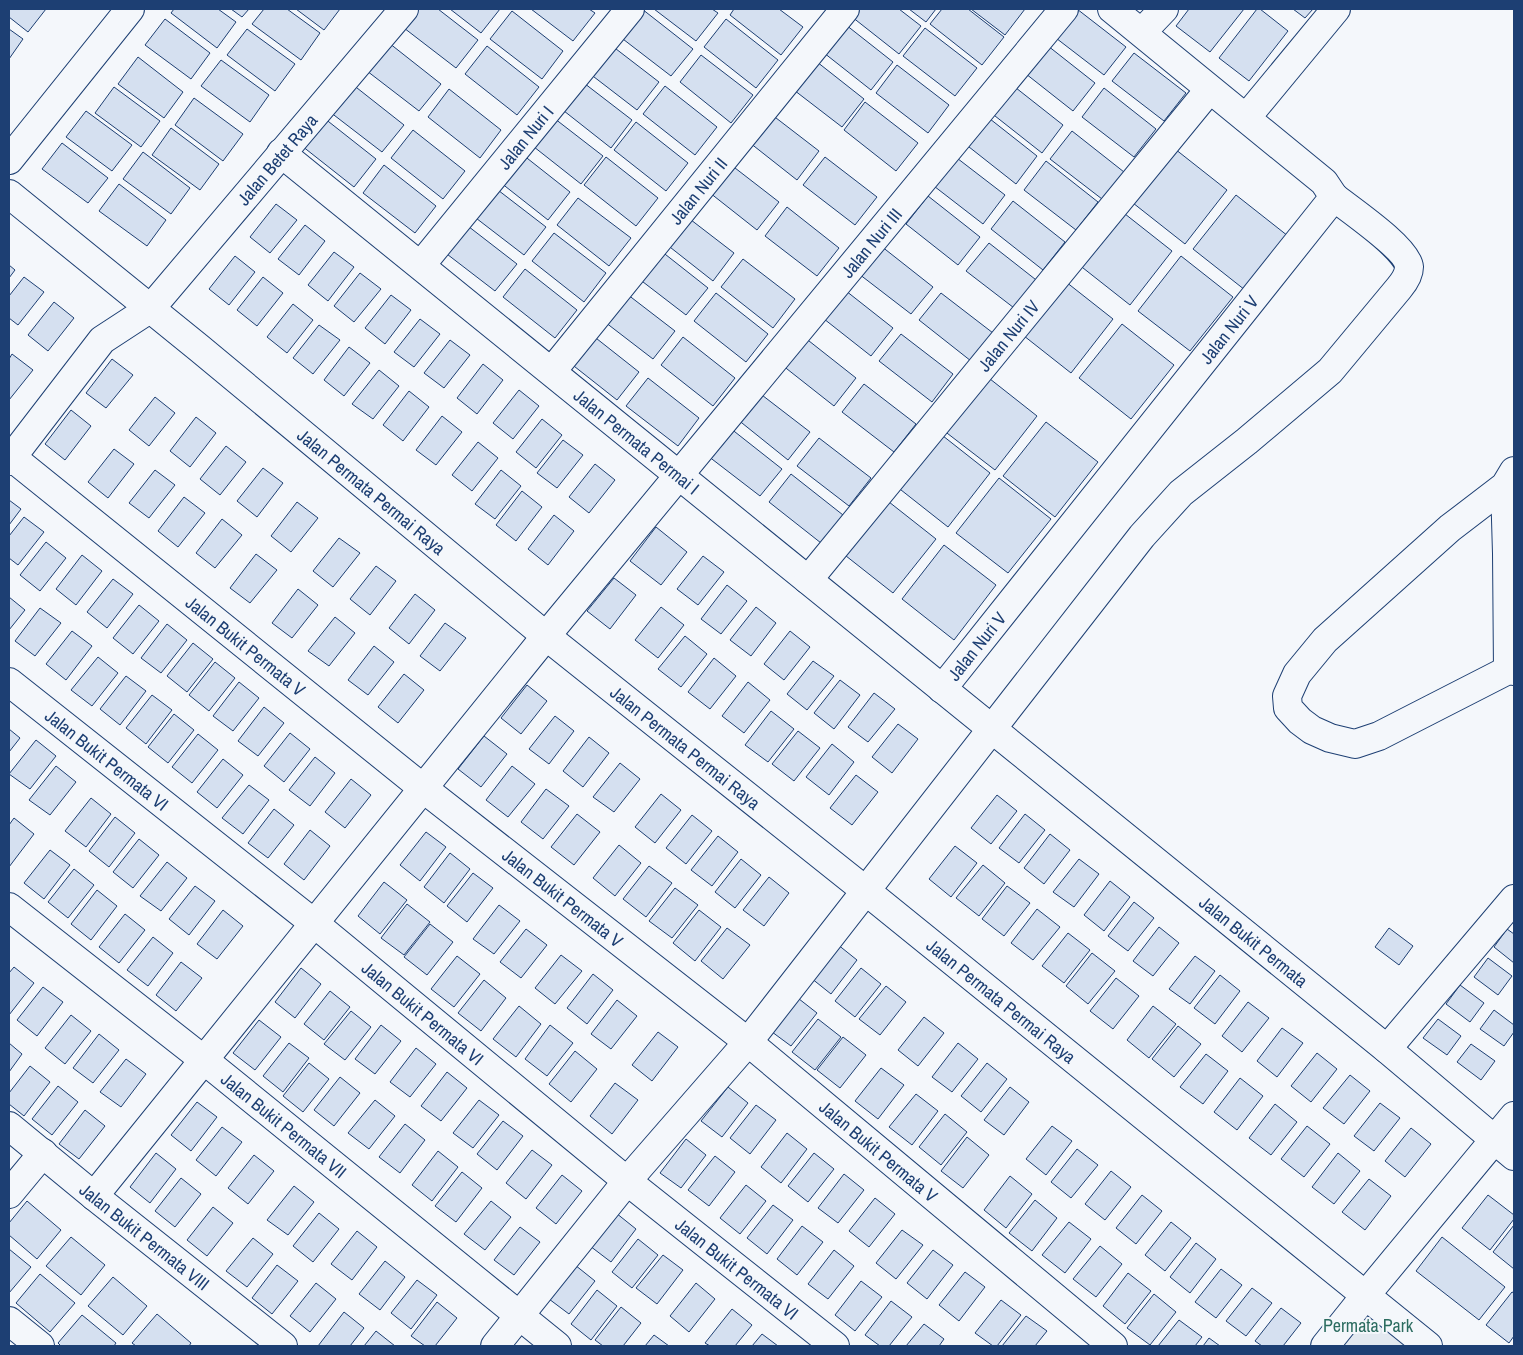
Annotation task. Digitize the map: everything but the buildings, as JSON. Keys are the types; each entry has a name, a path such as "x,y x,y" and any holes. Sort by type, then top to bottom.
{"street":[{"path":"9,160 130,9"},
{"name":"Jalan Betet Raya","path":"10,458 102,340 151,308 404,9"},
{"name":"Jalan Nuri I","path":"421,266 630,9"},
{"name":"Jalan Nuri II","path":"552,371 844,9"},
{"name":"Jalan Nuri III","path":"94,1196 546,636 1064,9"},
{"path":"495,1346 628,1181 748,1042 1142,536 1181,493 1247,441 1330,371 1400,288 1406,278 1409,268 1408,261 1397,246 1334,197 1324,182 1112,9"},
{"path":"1142,32 1164,9"},
{"path":"1246,118 1336,9"},
{"name":"Jalan Nuri IV","path":"808,580 1209,90"},
{"name":"Jalan Permata Permai I","path":"281,153 993,729"},
{"name":"Jalan Permata Permai Raya","path":"9,194 151,308 546,636 866,891 1428,1346"},
{"name":"Jalan Nuri V","path":"942,689 1334,197"},
{"name":"Jalan Bukit Permata V","path":"10,458 424,789 748,1042 1113,1346"},
{"path":"1510,478 1508,552 1511,670 1379,736 1354,744 1330,738 1312,730 1300,721 1288,708 1287,696 1297,674 1325,640 1450,528 1510,478"},
{"name":"Jalan Bukit Permata VI","path":"9,682 315,924 628,1181 834,1346"},
{"name":"Jalan Bukit Permata","path":"993,729 1387,1049 1504,1148"},
{"path":"1387,1049 1514,899"},
{"name":"Jalan Bukit Permata VII","path":"9,907 204,1060 557,1346"},
{"path":"1325,1346 1365,1296 1504,1148 1514,1116"},
{"name":"Jalan Bukit Permata VIII","path":"10,1131 43,1153 282,1346"},
{"path":"9,1194 43,1153"},
{"path":"9,1321 40,1346"}],"green space":[{"name":"Permata Park","path":"1365,1296 1428,1346 1325,1346"}]}
